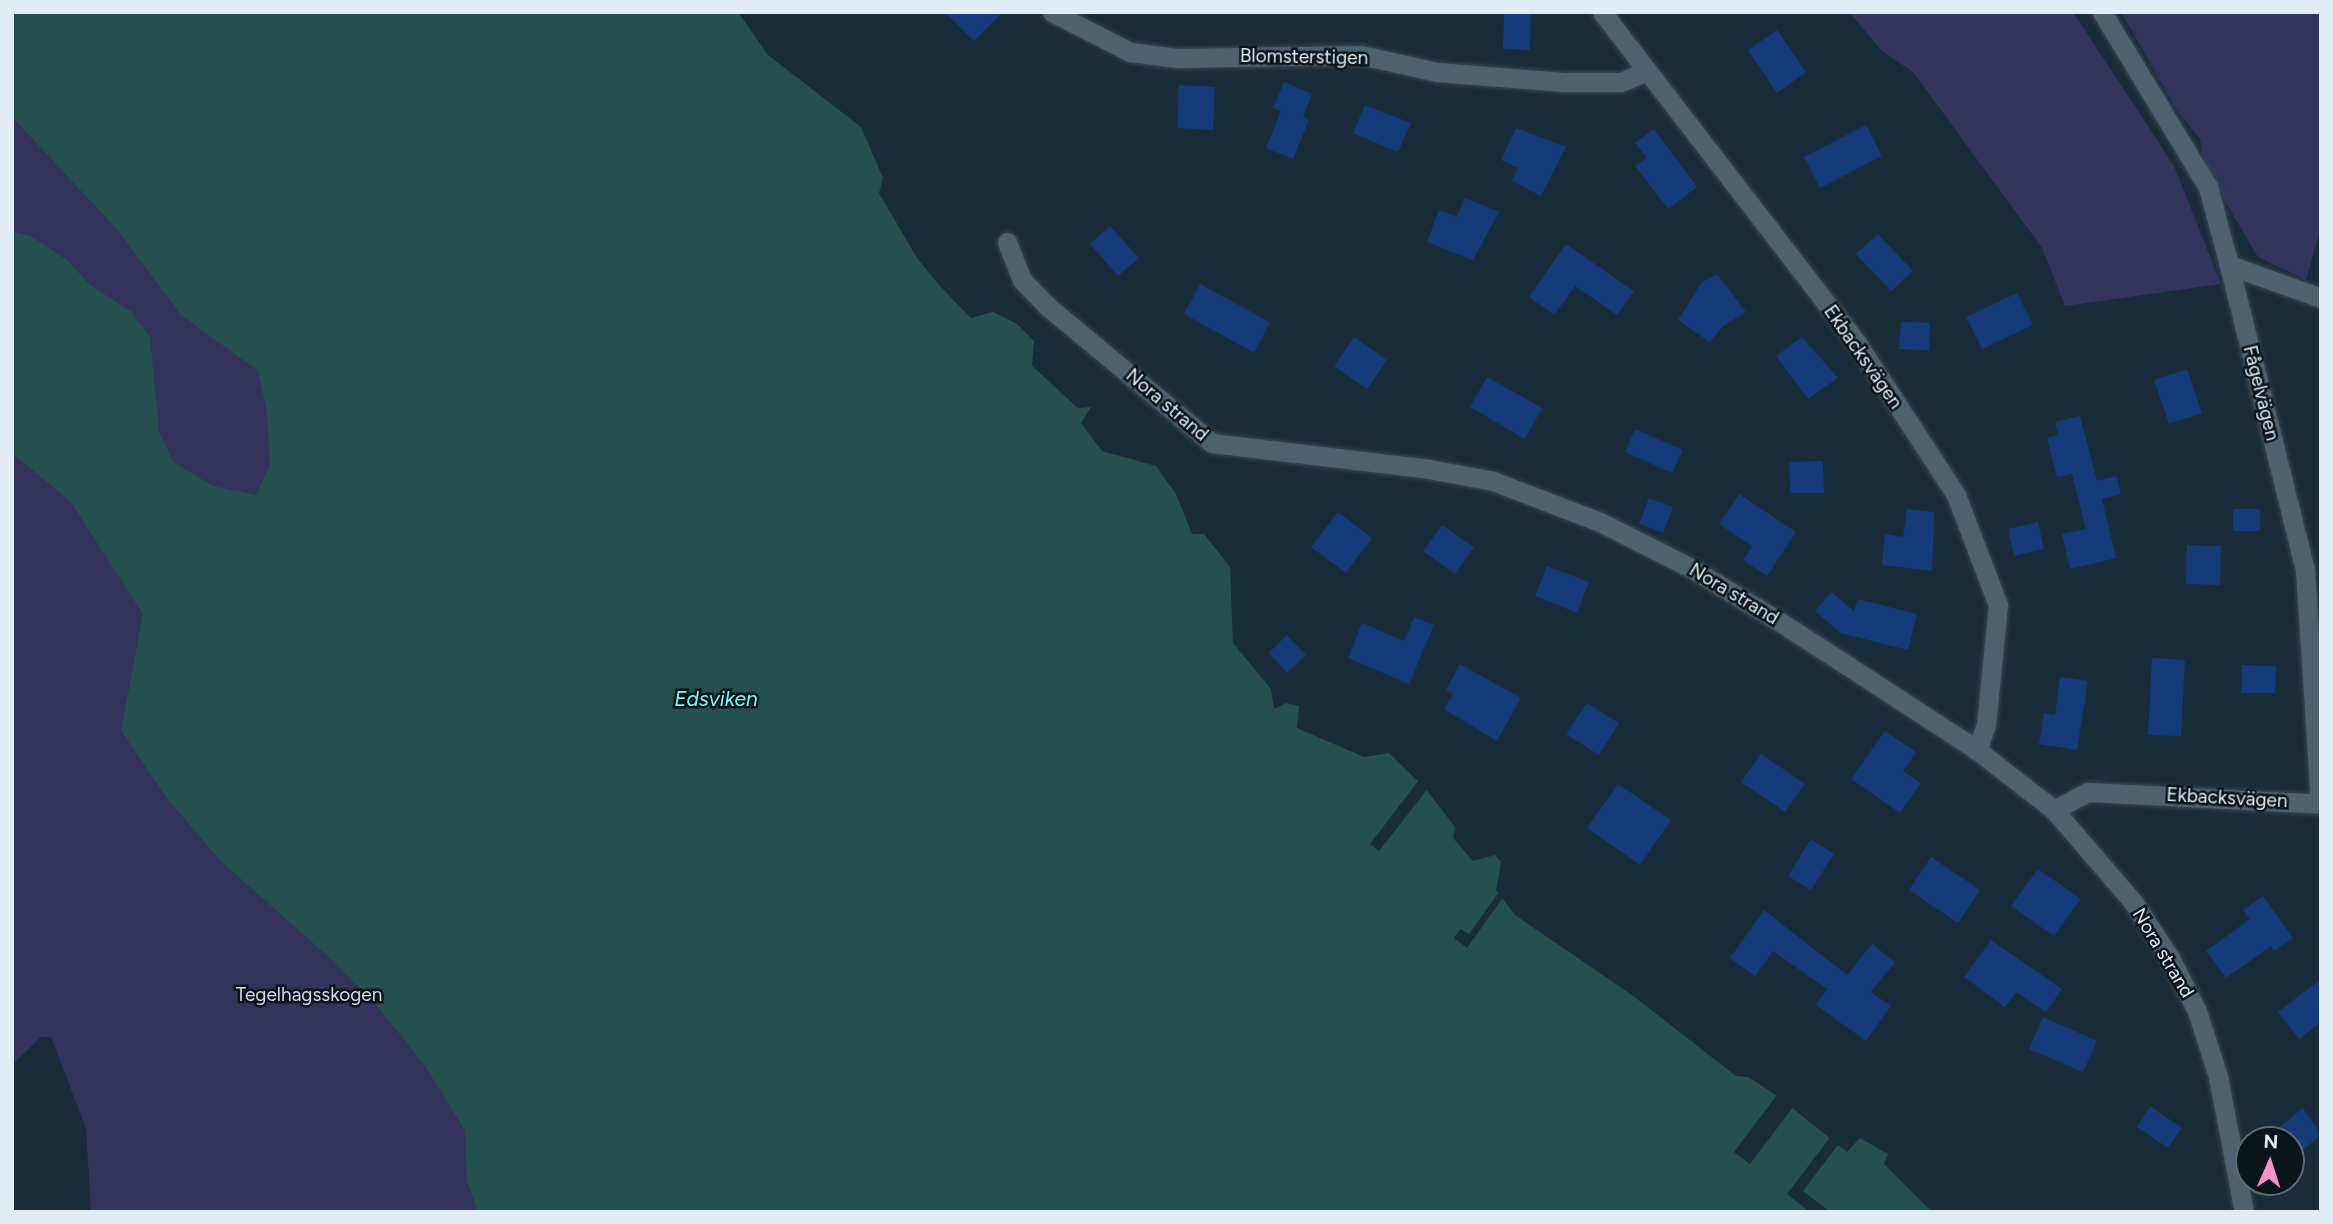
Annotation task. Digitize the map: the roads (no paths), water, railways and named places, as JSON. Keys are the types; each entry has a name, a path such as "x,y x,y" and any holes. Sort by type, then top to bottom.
{"street":[{"name":"Blomsterstigen","path":"1052,12 1130,51 1176,58 1361,55 1437,72 1564,82 1621,82 1645,72"},
{"name":"Ekbacksvägen","path":"1602,12 1645,72 1858,345 1956,495 1998,605 1986,725 1977,750"},
{"name":"Fågelvägen","path":"2102,12 2208,187 2305,569 2320,804"},
{"name":"Nora strand","path":"1007,242 1021,280 1047,306 1212,443 1469,476 1600,522 1691,568 1774,618 1977,750 2054,810 2133,902 2170,958 2197,1011 2218,1077 2244,1212"},
{"path":"2229,265 2321,298"},
{"name":"Ekbacksvägen","path":"2054,810 2088,792 2320,804"}],"water":[{"name":"Edsviken","path":"12,12 738,12 768,55 861,127 883,178 879,193 917,258 939,285 971,318 993,312 1017,324 1034,341 1032,366 1078,408 1091,407 1081,423 1102,451 1156,466 1176,494 1192,534 1204,534 1230,567 1233,643 1271,689 1274,709 1286,703 1299,706 1297,728 1364,757 1389,753 1425,788 1455,827 1453,838 1473,861 1495,855 1501,862 1496,890 1515,915 1632,995 1736,1076 1748,1077 1776,1095 1847,1152 1860,1138 1888,1154 1884,1164 1932,1212 478,1212 467,1181 465,1130 425,1066 377,1006 330,958 222,862 169,801 121,731 143,614 70,501 12,453 12,231 31,236 67,260 90,285 132,312 150,337 159,431 173,462 213,486 256,495 270,465 267,413 258,371 180,314 116,228 12,117"}],"park label":[{"name":"Tegelhagsskogen","path":"309,995"}]}
